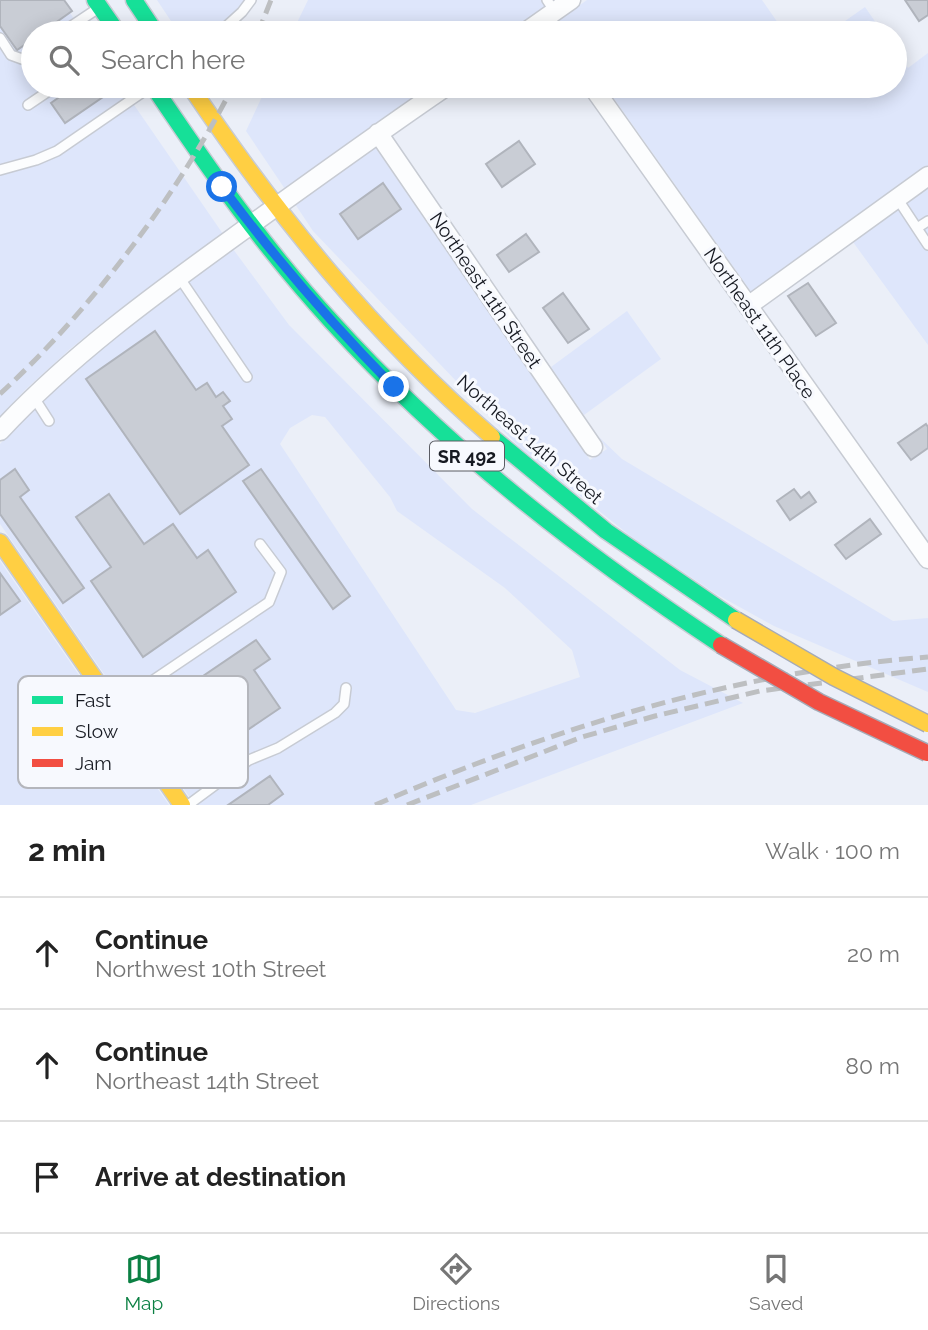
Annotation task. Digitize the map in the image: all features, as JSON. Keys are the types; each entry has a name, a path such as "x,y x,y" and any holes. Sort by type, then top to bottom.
{"main road":[{"path":"134,0 148,21"},
{"path":"98,4 110,21"},
{"name":"SR 492","path":"160,98 251,225 353,345 476,464 589,556 721,645 819,702 927,754"},
{"name":"Northeast 14th Street","path":"198,98 276,207 369,317 465,413 586,516 736,620 834,677 928,724"},
{"path":"0,542 93,676"},
{"path":"170,788 182,805"}],"street":[{"path":"551,16 571,0"},
{"path":"0,431 77,356 179,277 429,98"},
{"name":"Northeast 11th Place","path":"601,98 928,559"},
{"name":"Northeast 11th Street","path":"378,133 593,447"},
{"path":"748,306 928,176"}],"lane":[{"path":"232,21 251,0"},
{"path":"76,21 98,4"},
{"path":"0,38 11,55 21,59"},
{"path":"28,105 38,98"},
{"path":"2,166 36,160 57,151 134,98"},
{"path":"897,198 928,244"},
{"path":"917,228 928,220"},
{"path":"179,277 247,377"},
{"path":"33,396 49,421"},
{"path":"159,676 269,601 281,572 260,544"},
{"path":"248,761 278,748 335,713 344,704 346,688"},
{"path":"188,805 211,788"}],"shaded area":[{"path":"0,0 61,0 76,21 21,21 21,98 129,98 223,234 121,308 70,349 0,417"},
{"path":"157,0 250,0 236,21 171,21"},
{"path":"308,0 556,0 525,21 298,21"},
{"path":"587,0 762,0 777,21 560,21"},
{"path":"865,7 875,21 845,21"},
{"path":"928,53 928,165 752,293 614,98 907,98 907,67"},
{"path":"261,98 414,98 285,189 246,131"},
{"path":"375,147 590,460 607,449 599,437 622,459 893,621 928,618 928,692 774,626 716,594 638,542 520,448 313,231 295,204"},
{"path":"928,187 928,345 853,242"},
{"path":"233,249 289,325 472,509 680,670 743,703 471,805 195,805 183,788 248,788 248,676 105,676 0,524 0,444 39,402 132,322","holes":["312,415 325,417 390,497 397,511 505,588 572,650 580,677 475,713 456,710 280,444 290,428"]},
{"path":"627,311 661,359 584,415 551,367"},
{"path":"0,561 80,676 18,676 18,788 157,788 169,805 0,805"}],"building":[{"path":"0,0 64,0 72,11 58,21 21,21 21,47 17,50 0,26"},
{"path":"905,0 928,0 928,15 919,21"},
{"path":"58,98 101,98 65,123 51,103"},
{"path":"519,141 535,164 502,187 486,164"},
{"path":"383,183 401,209 358,239 340,214"},
{"path":"526,234 539,252 509,272 497,255"},
{"path":"808,283 836,323 816,336 788,296"},
{"path":"563,293 589,329 568,343 543,308"},
{"path":"155,331 196,390 207,383 216,397 223,392 230,401 223,406 232,419 222,426 249,465 180,514 86,379"},
{"path":"926,424 928,448 911,460 898,443"},
{"path":"15,469 29,490 20,497 84,588 63,603 0,514 0,480"},
{"path":"261,469 350,596 333,609 243,481"},
{"path":"794,489 801,498 809,492 816,502 790,520 777,501"},
{"path":"109,494 144,544 173,524 197,558 208,550 236,592 143,657 91,581 111,567 76,517"},
{"path":"870,519 881,534 846,559 835,545"},
{"path":"0,573 20,601 0,615"},
{"path":"256,640 270,659 254,670 280,708 248,730 248,676 203,676"},
{"path":"270,776 283,794 268,805 228,805"}],"railway":[{"path":"263,21 271,0"},
{"path":"0,394 67,326 130,250 186,168 227,98"},
{"path":"375,805 509,752 646,708 785,676 928,657"},
{"path":"407,805 582,737 655,716 760,691 928,669"}],"traffic: fast":[{"path":"95,0 110,21"},
{"path":"134,0 148,21"},
{"path":"161,98 260,237 307,294 421,412 468,455 566,535 721,645"},
{"path":"492,437 606,531 736,620"}],"traffic: slow":[{"path":"198,98 257,181 329,272 407,357 492,437"},
{"path":"0,542 93,676"},
{"path":"736,620 834,677 928,724"},
{"path":"170,788 182,805"}],"traffic: jam":[{"path":"721,645 819,702 927,753"}],"route":[{"path":"222,187 285,267 353,345 394,387"}]}
